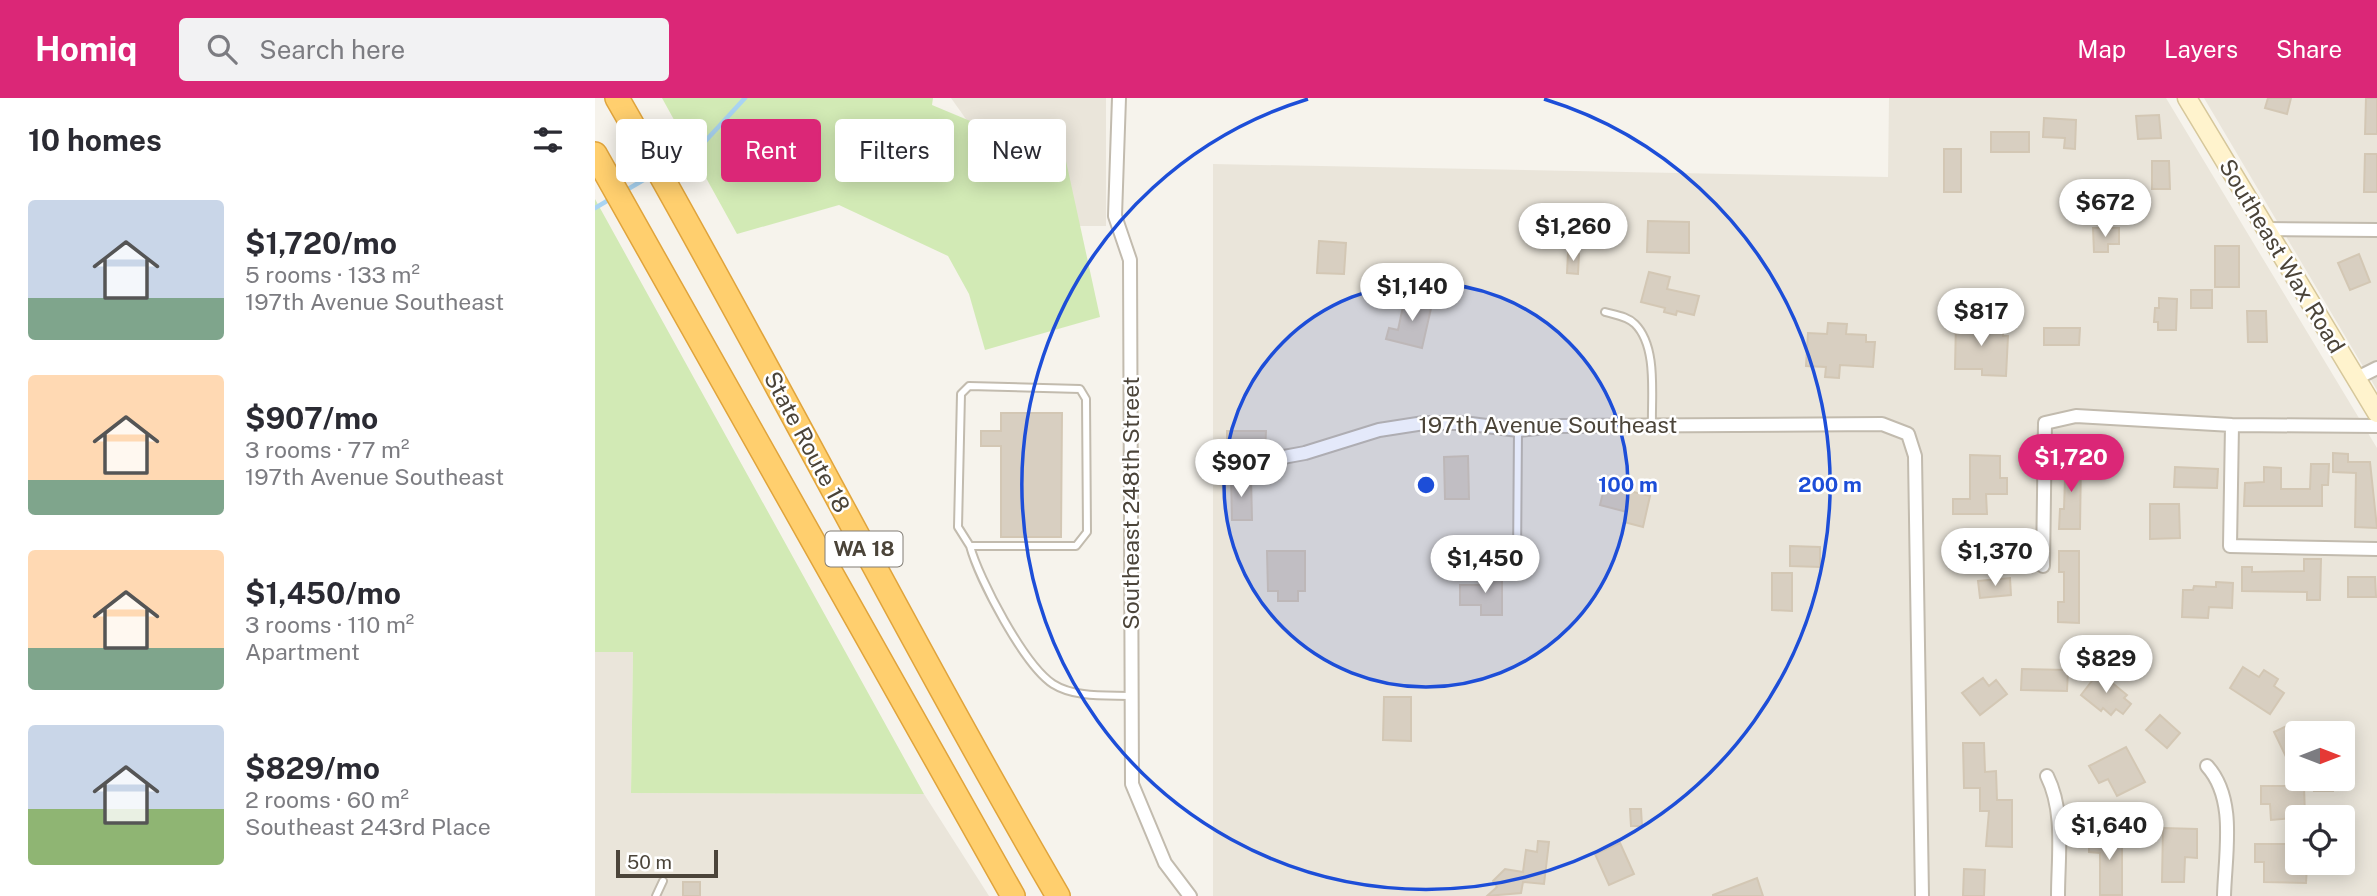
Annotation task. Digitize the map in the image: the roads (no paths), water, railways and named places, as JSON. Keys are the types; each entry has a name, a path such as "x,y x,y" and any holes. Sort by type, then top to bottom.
{"highway":[{"name":"State Route 18","path":"617,98 675,199 966,738 1058,896"},
{"name":"State Route 18","path":"599,161 1013,896"}],"street":[{"name":"Southeast 248th Street","path":"1118,98 1115,216 1130,260 1132,784 1165,863 1190,896"},
{"name":"Southeast Wax Road","path":"2187,98 2377,413"},
{"path":"2264,229 2377,230"},
{"path":"2357,379 2377,368"},
{"path":"2043,566 2045,423 2076,416 2232,425 2377,426"},
{"name":"197th Avenue Southeast","path":"1251,463 1305,453 1379,430 1424,423 1452,422 1518,430 1882,424 1908,434 1915,456 1922,896"},
{"path":"2232,425 2230,546 2377,549"},
{"path":"2207,766 2220,780 2226,796 2224,896"},
{"path":"2047,776 2056,794 2059,814 2058,896"}],"lane":[{"path":"1605,312 1635,324 1646,344 1652,426"},
{"path":"970,546 1076,546 1082,542 1087,532 1086,399 1080,389 969,386 961,394 958,527 970,546 978,575 1029,659 1052,684 1081,694 1132,696"},
{"path":"1517,561 1518,430"},
{"path":"656,896 663,881"}],"waterway":[{"path":"707,139 745,98"},
{"path":"623,192 640,182"},
{"path":"595,208 612,198"}]}
